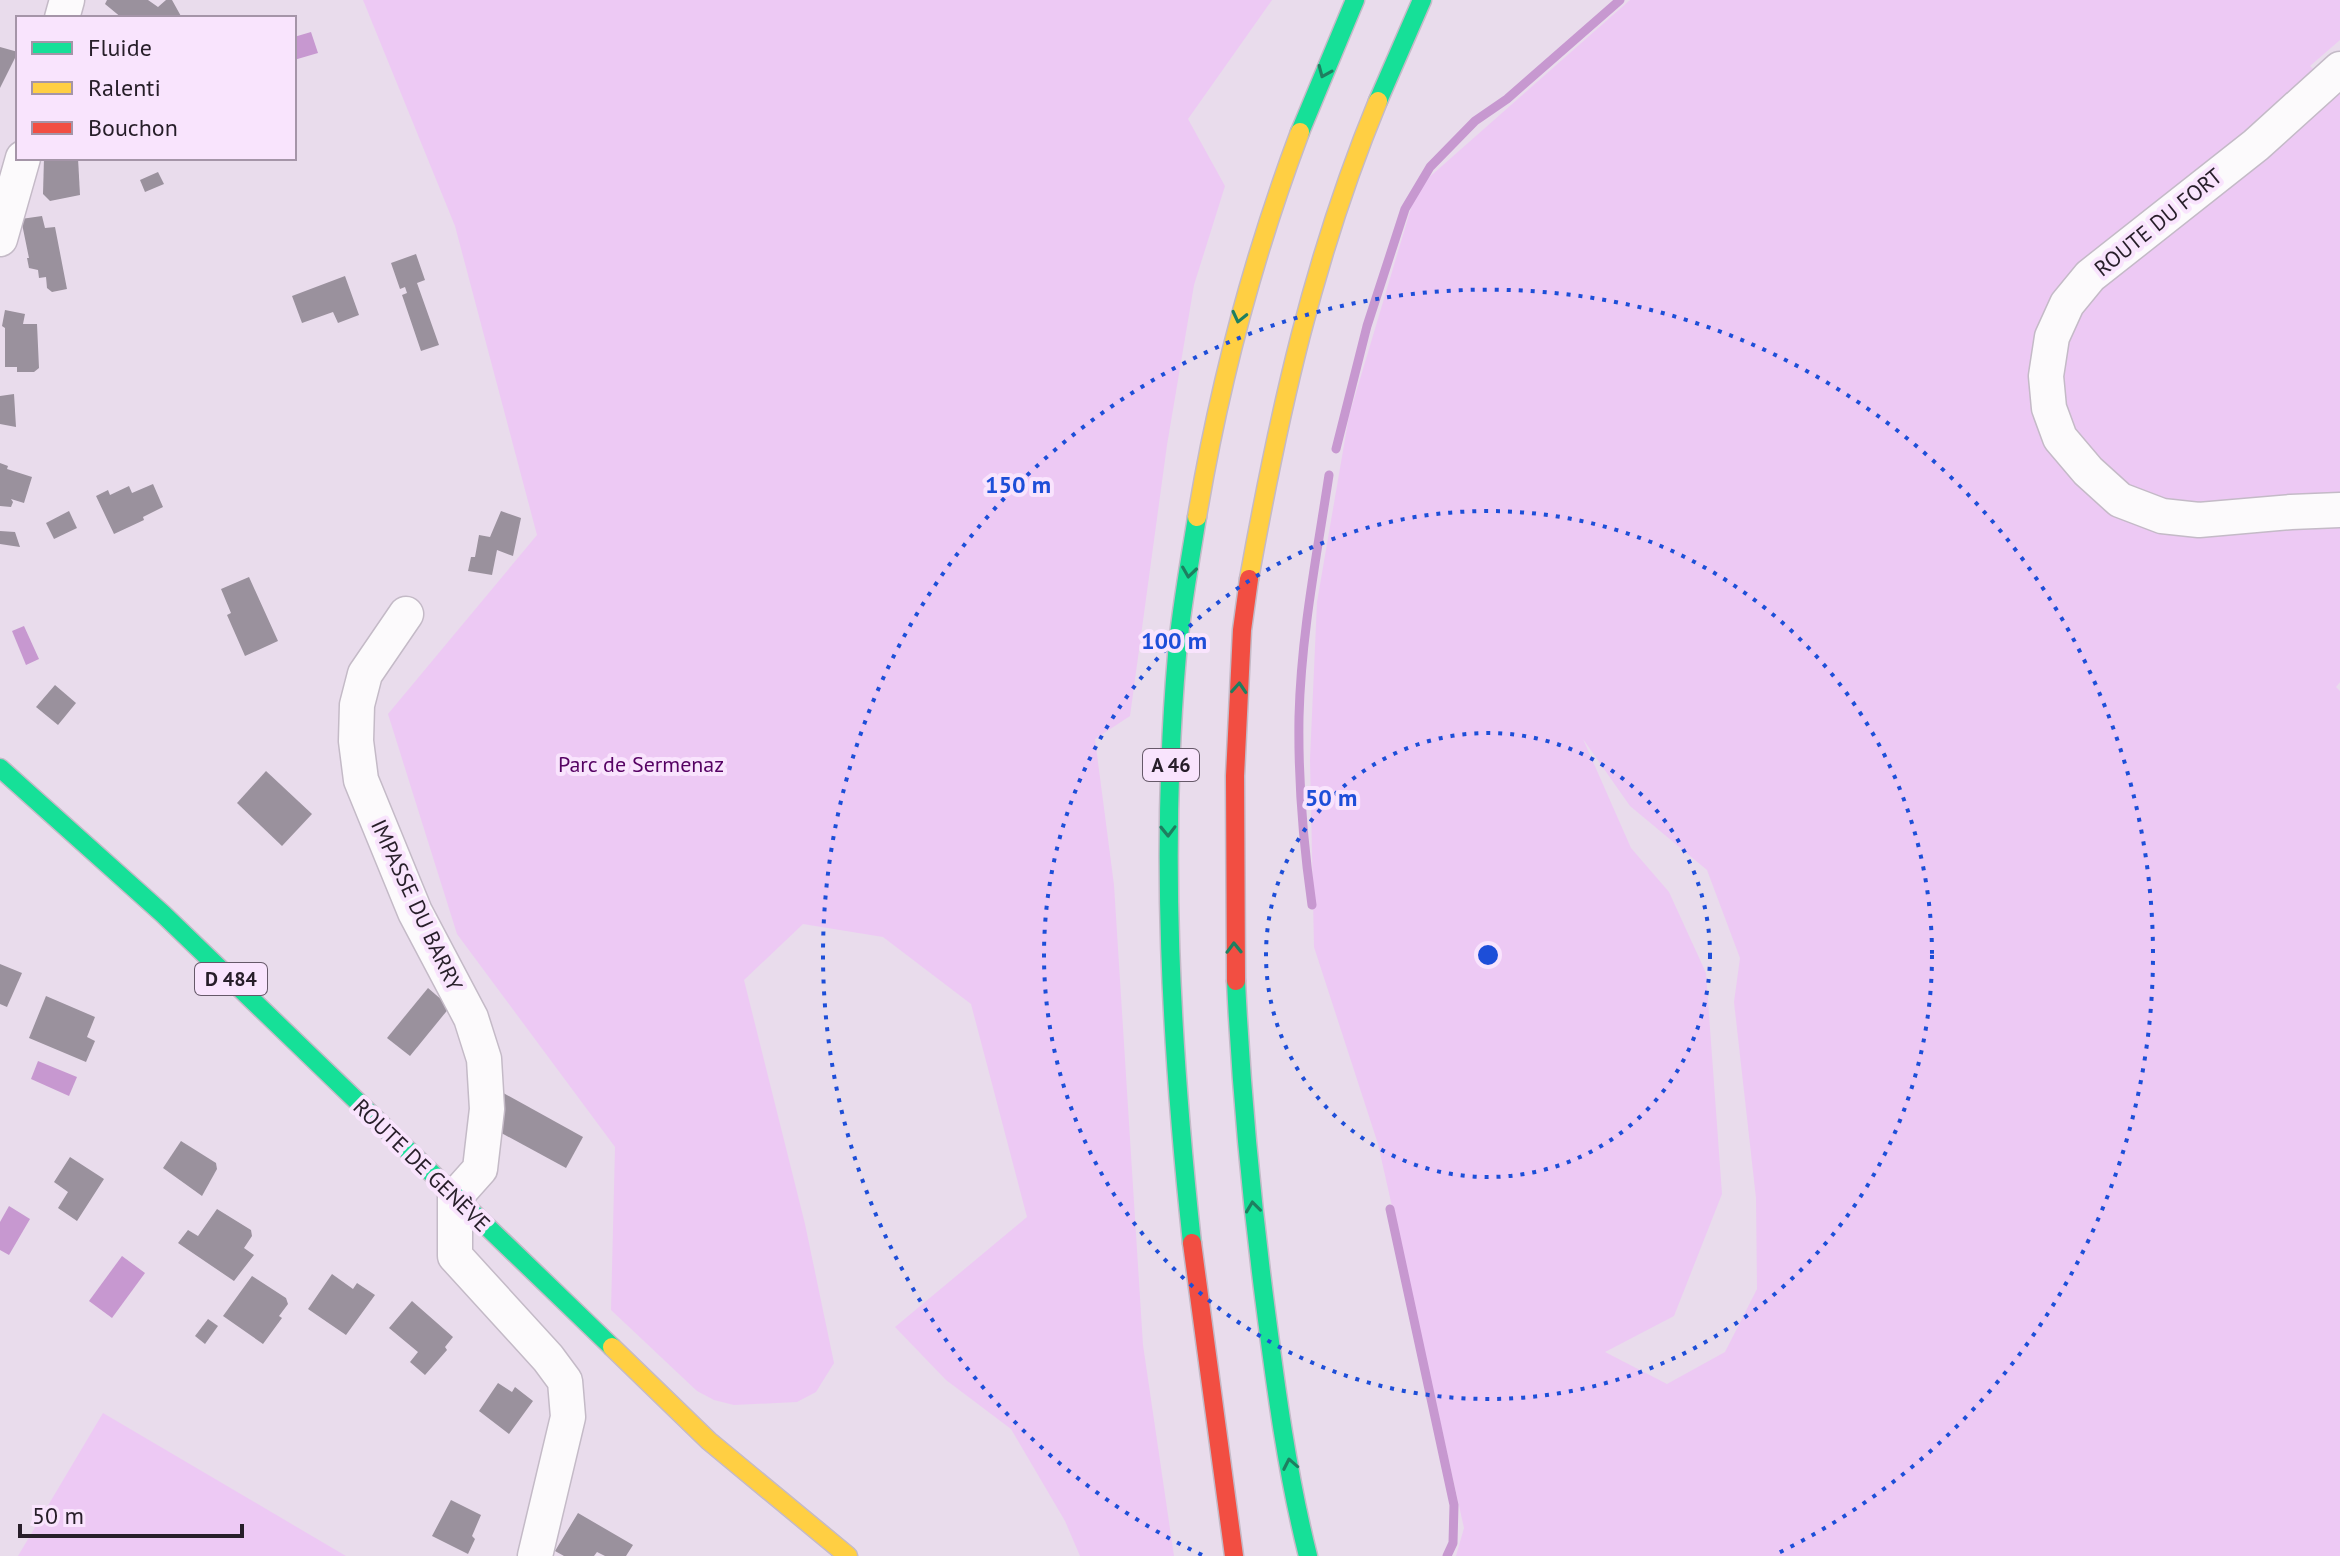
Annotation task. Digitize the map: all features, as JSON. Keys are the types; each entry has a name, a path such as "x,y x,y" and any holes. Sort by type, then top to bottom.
{"main road":[{"name":"A 46","path":"1234,1555 1186,1206 1172,1008 1168,819 1176,663 1202,481 1245,295 1272,206 1306,115 1355,0"},
{"path":"1306,1548 1277,1397 1246,1147 1234,959 1233,858 1235,750 1243,619 1272,443 1327,235 1368,122 1422,0"},
{"name":"ROUTE DE GENÈVE","path":"0,768 163,914 709,1441 848,1556"}],"street":[{"name":"ROUTE DU FORT","path":"2340,69 2256,145 2090,276 2067,304 2052,337 2046,376 2049,408 2060,438 2088,471 2120,500 2162,516 2199,520 2340,510"},
{"path":"0,239 22,160"},
{"name":"IMPASSE DU BARRY","path":"406,614 365,674 357,705 356,741 361,780 415,912 471,1018 484,1059 487,1109 480,1169 455,1197"},
{"path":"455,1197 455,1256 548,1358 565,1381 568,1417 535,1556"}],"green space":[{"name":"Parc de Sermenaz","path":"363,0 1272,0 1188,119 1225,186 1194,285 1167,445 1130,716 1095,739 1114,885 1143,1345 1174,1556 1080,1556 1065,1521 1011,1429 946,1380 895,1327 1027,1217 971,1004 883,937 803,924 744,980 805,1224 834,1363 816,1392 797,1402 734,1405 714,1400 697,1391 611,1310 615,1147 457,934 388,714 537,535 455,226"},
{"path":"1630,0 2340,0 2340,40 2310,66 2340,94 2340,682 2336,687 2340,691 2340,1556 1456,1556 1464,1528 1378,1144 1314,947 1310,759 1317,602 1349,416 1417,188","holes":["1583,739 1630,806 1707,870 1740,958 1734,1002 1756,1198 1757,1289 1725,1352 1667,1384 1605,1352 1674,1316 1722,1194 1706,973 1669,892 1631,848"]},
{"path":"103,1413 346,1556 18,1556"}],"shaded area":[{"path":"311,32 318,53 296,59 296,36"},
{"path":"24,626 39,659 26,665 12,631"},
{"path":"38,1061 77,1077 69,1096 31,1079"},
{"path":"9,1206 30,1219 9,1255 0,1250 0,1222"},
{"path":"122,1256 145,1273 112,1318 89,1301"}],"building":[{"path":"107,0 148,0 158,7 166,0 172,0 181,16 120,16 105,4"},
{"path":"0,47 16,51 16,56 0,88"},
{"path":"44,160 78,160 80,195 50,201 43,194"},
{"path":"158,172 164,184 145,192 140,180"},
{"path":"42,216 45,228 55,227 67,289 52,292 47,288 46,277 39,278 38,270 29,268 21,219"},
{"path":"416,254 425,280 417,283 439,345 421,351 402,295 407,293 405,287 400,289 391,263"},
{"path":"345,276 359,315 338,323 333,312 302,323 292,296"},
{"path":"5,310 25,314 23,324 37,324 39,368 34,372 17,372 17,367 5,367 5,328 2,326"},
{"path":"14,394 16,427 0,424 0,396"},
{"path":"0,463 8,466 7,469 32,477 24,503 11,499 11,507 0,506"},
{"path":"153,484 163,507 114,534 96,496 108,490 110,495 129,486 132,493"},
{"path":"69,511 77,528 54,539 46,523"},
{"path":"501,511 521,518 513,556 497,550 492,575 468,571 471,557 475,557 479,535 490,537"},
{"path":"0,531 15,532 20,547 0,544"},
{"path":"249,577 278,641 245,656 227,615 231,613 221,589"},
{"path":"55,685 76,703 58,725 36,707"},
{"path":"266,771 312,814 282,846 237,803"},
{"path":"0,964 22,973 7,1007 0,1004"},
{"path":"428,988 450,1007 410,1056 387,1038"},
{"path":"46,996 95,1017 87,1037 95,1041 86,1062 29,1038"},
{"path":"498,1090 583,1137 566,1168 494,1129"},
{"path":"181,1141 216,1163 217,1169 202,1196 163,1168"},
{"path":"70,1157 104,1179 77,1221 58,1208 68,1192 54,1182"},
{"path":"217,1209 251,1230 252,1236 244,1248 254,1255 234,1281 178,1243 188,1230 198,1236"},
{"path":"332,1274 353,1289 357,1283 375,1295 346,1335 308,1309"},
{"path":"252,1276 286,1298 288,1304 263,1344 223,1316"},
{"path":"412,1301 453,1337 445,1347 447,1350 425,1375 410,1362 418,1352 389,1328"},
{"path":"208,1319 218,1326 205,1344 195,1336"},
{"path":"498,1383 512,1392 515,1387 533,1401 509,1434 479,1411"},
{"path":"451,1500 481,1515 468,1554 432,1536"},
{"path":"578,1513 633,1545 626,1556 605,1556 597,1552 594,1556 564,1556 555,1551"}],"waterway":[{"path":"1336,449 1367,326 1405,209 1430,167 1475,121 1507,99 1620,0"},
{"path":"1312,905 1299,764 1300,686 1329,475"},
{"path":"1390,1209 1454,1505 1453,1543 1447,1556"}],"traffic: fast":[{"path":"1300,132 1355,0"},
{"path":"1378,101 1422,0"},
{"path":"1192,1243 1178,1096 1170,949 1169,802 1177,655 1197,517"},
{"path":"0,768 163,914 612,1347"},
{"path":"1236,981 1247,1142 1265,1304 1288,1462 1308,1556"}],"traffic: slow":[{"path":"1249,579 1300,337 1335,219 1378,101"},
{"path":"1197,517 1239,322 1267,226 1300,132"},
{"path":"612,1347 709,1441 848,1556"}],"traffic: jam":[{"path":"1236,981 1235,776 1242,630 1249,579"},
{"path":"1192,1243 1234,1556"}]}
